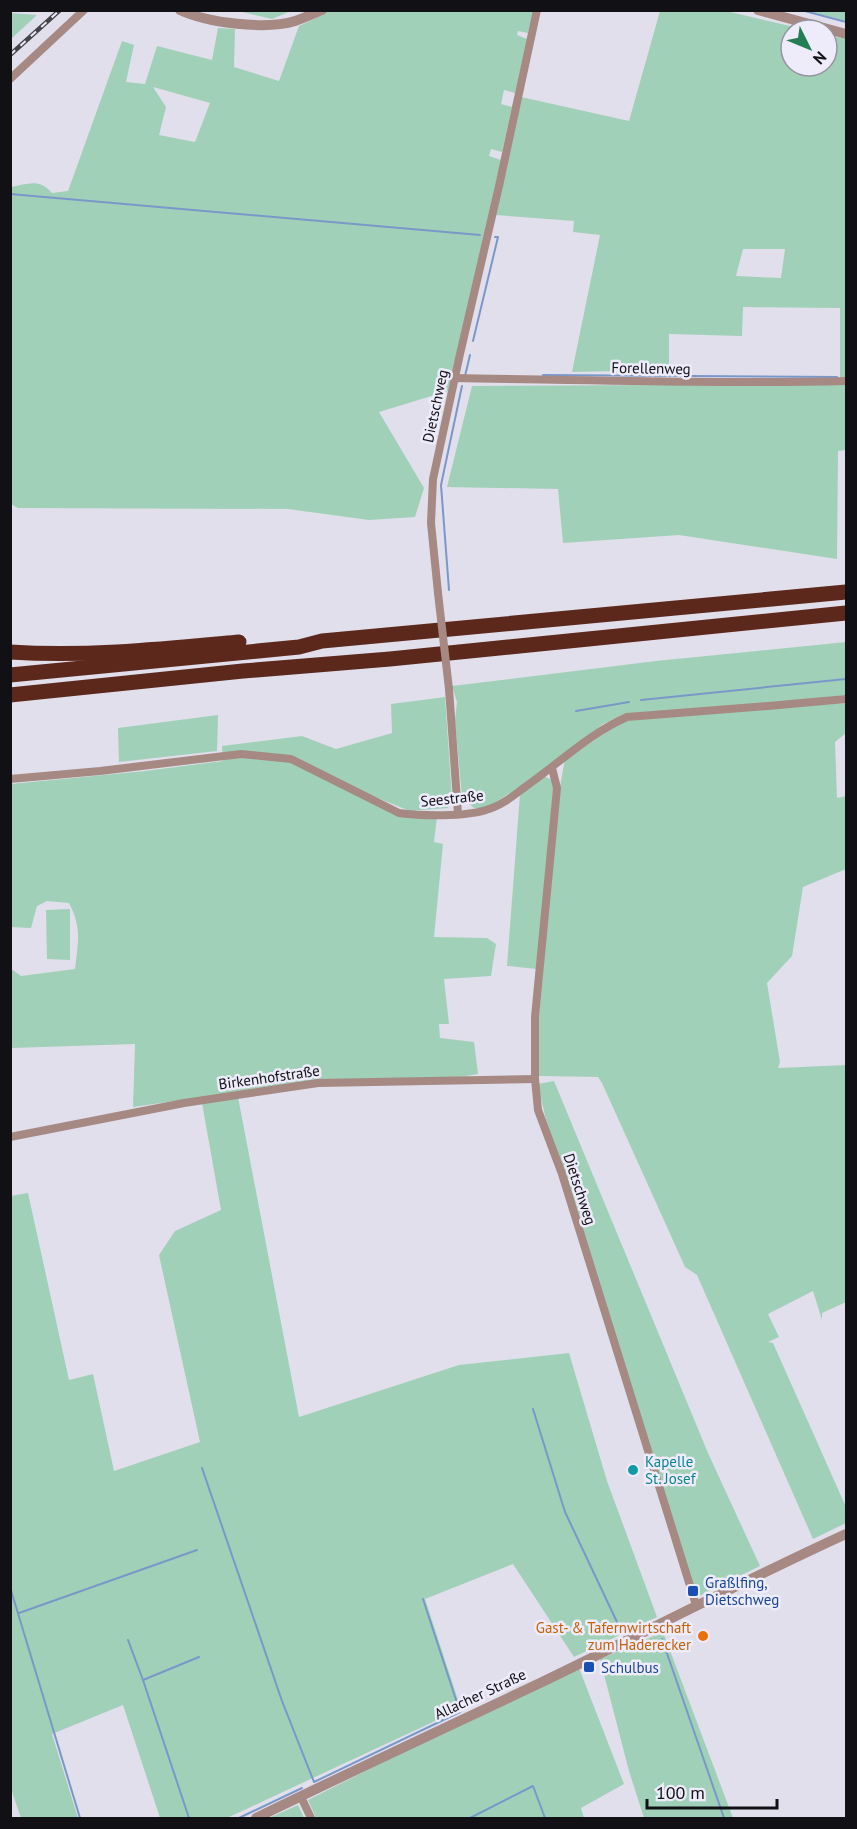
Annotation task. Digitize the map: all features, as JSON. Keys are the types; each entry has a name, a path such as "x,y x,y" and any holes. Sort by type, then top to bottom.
{"highway":[{"path":"10,675 299,647 322,641 846,592"},
{"path":"10,695 846,613"},
{"path":"10,652 114,653 298,638 322,641"}],"street":[{"path":"10,79 84,10"},
{"path":"180,10 193,16 262,26 294,22 322,10"},
{"name":"Dietschweg","path":"458,814 449,689 431,523 433,479 537,10"},
{"path":"758,10 846,34"},
{"name":"Forellenweg","path":"454,378 689,382 846,381"},
{"name":"Seestraße","path":"10,778 100,771 241,754 291,759 399,813 418,816 458,814 485,810 503,802 552,768 607,725 627,717 846,699"},
{"name":"Dietschweg","path":"552,768 557,788 535,1017 535,1080 538,1110 562,1174 696,1605"},
{"name":"Birkenhofstraße","path":"10,1137 184,1103 318,1083 535,1080"},
{"name":"Allacher Straße","path":"256,1818 846,1534"},
{"path":"301,1797 311,1818"}],"green space":[{"path":"238,11 291,11 272,19"},
{"path":"324,11 533,11 528,33 518,31 517,35 527,39 515,93 504,90 501,104 512,107 502,152 491,149 489,156 501,160 448,391 379,412 424,488 415,517 369,520 288,509 18,508 11,504 11,187 33,183 42,185 52,193 68,191 122,41 134,45 126,82 145,84 157,46 212,60 218,28 235,29 234,67 279,81 299,26 323,15","holes":["153,87 210,103 195,142 159,135 166,107"]},
{"path":"660,11 726,11 779,23 779,78 839,78 839,38 846,39 846,450 838,451 837,559 679,535 563,543 558,489 447,487 472,386 840,384 840,308 743,307 742,336 669,334 669,370 572,372 600,235 573,232 574,221 496,215 521,97 629,121","holes":["743,249 785,249 781,278 736,276"]},
{"path":"808,11 846,11 846,21"},
{"path":"11,13 37,15 11,39"},
{"path":"846,642 846,695 624,714 603,724 543,771 487,808 474,808 462,797 455,720 457,702 452,686 656,661"},
{"path":"445,697 452,798 448,808 410,811 345,785 396,813 437,817 434,842 443,844 434,937 487,938 496,944 491,976 444,979 449,1024 439,1024 440,1038 474,1042 478,1074 455,1078 319,1080 133,1107 135,1044 11,1048 10,968 21,976 75,969 78,935 76,920 69,903 47,901 37,906 31,928 11,927 11,784 223,761 222,746 302,736 336,749 392,733 391,704"},
{"path":"846,703 846,733 835,742 837,798 846,796 846,869 803,887 792,956 767,983 780,1062 778,1068 846,1065 846,1302 822,1313 822,1320 813,1291 768,1314 779,1337 768,1342 773,1343 846,1507 846,1523 813,1539 697,1275 685,1267 602,1083 598,1077 539,1076 539,1017 559,792 565,759 627,719"},
{"path":"218,715 217,751 119,762 118,728"},
{"path":"543,776 553,780 553,789 537,969 507,966 520,794"},
{"path":"70,909 70,960 47,959 46,910"},
{"path":"554,1081 708,1453 760,1566 697,1597 545,1116 538,1084"},
{"path":"238,1097 299,1417 459,1365 569,1353 607,1481 657,1617 574,1657 513,1564 425,1599 461,1709 227,1818 160,1818 123,1705 52,1734 78,1818 21,1818 10,1786 10,1196 28,1193 69,1380 93,1374 114,1471 200,1442 159,1255 175,1231 221,1210 202,1103"},
{"path":"663,1632 733,1818 644,1818 629,1771 600,1659"},
{"path":"579,1668 624,1784 581,1808 584,1818 316,1818 308,1800 540,1683"},
{"path":"298,1805 304,1818 269,1818"}],"waterway":[{"path":"801,10 846,22"},
{"path":"10,194 480,235"},
{"path":"473,341 498,237 495,237"},
{"path":"465,376 470,355"},
{"path":"543,375 837,377"},
{"path":"449,590 441,485 462,386"},
{"path":"641,700 846,679"},
{"path":"576,711 629,702"},
{"path":"533,1409 565,1512 617,1622"},
{"path":"202,1468 282,1701 314,1782 460,1712 423,1599"},
{"path":"19,1613 197,1550"},
{"path":"10,1587 80,1818"},
{"path":"662,1639 724,1818"},
{"path":"128,1640 189,1818"},
{"path":"143,1680 199,1657"},
{"path":"470,1818 533,1786 545,1818"},
{"path":"239,1818 302,1788"}],"railway":[{"path":"10,55 60,10"}],"place":[{"name":"Kapelle St. Josef","path":"633,1470"},
{"name":"Graßlfing, Dietschweg","path":"693,1591"},
{"name":"Gast- & Tafernwirtschaft zum Haderecker","path":"703,1636"},
{"name":"Schulbus","path":"589,1667"}]}
